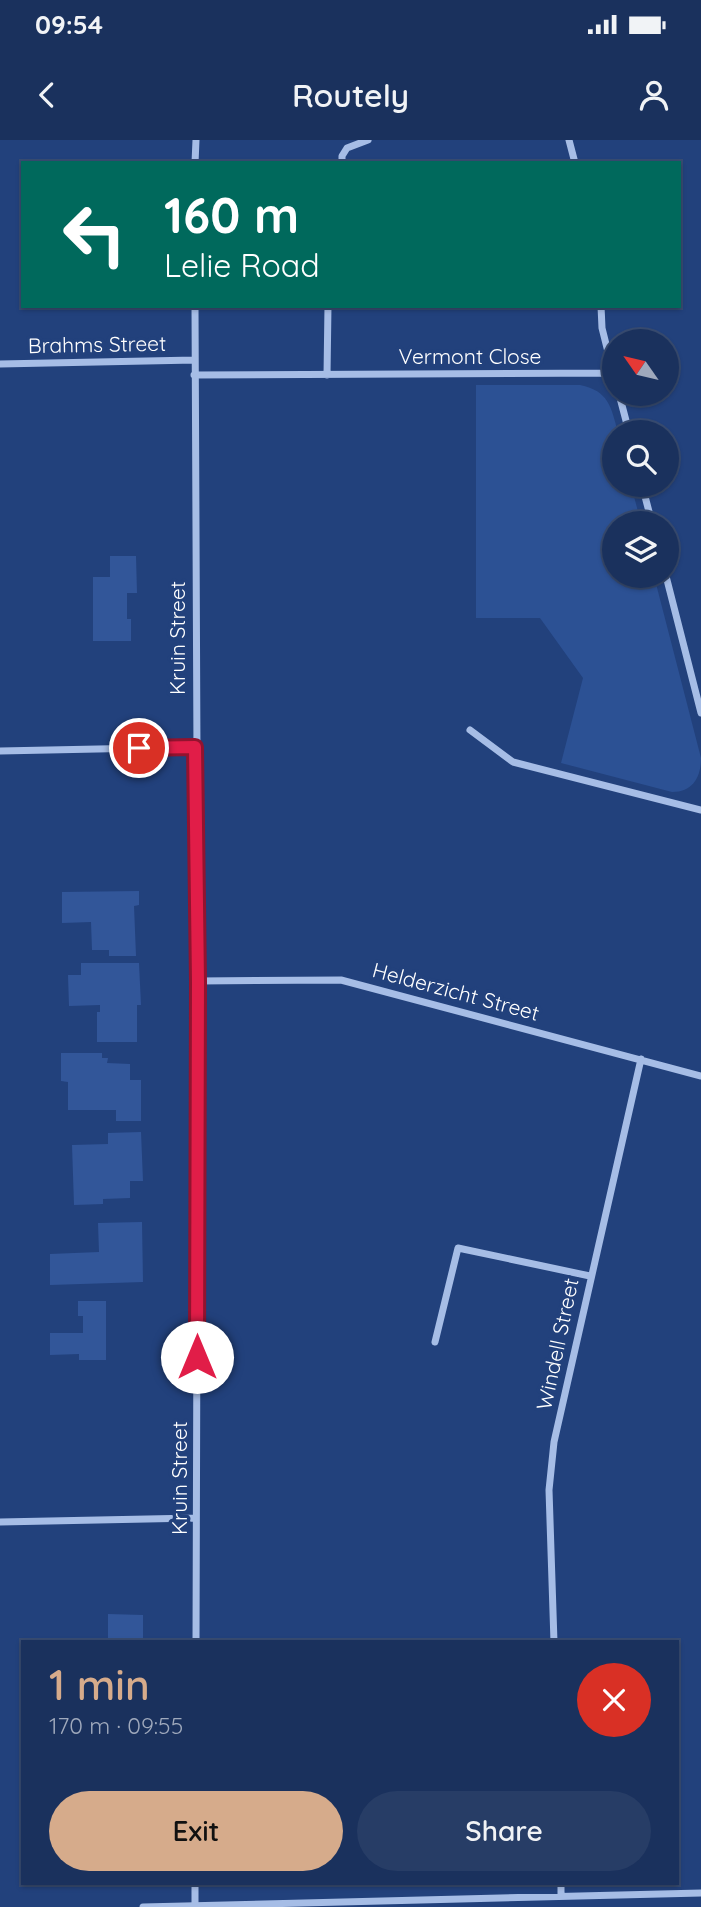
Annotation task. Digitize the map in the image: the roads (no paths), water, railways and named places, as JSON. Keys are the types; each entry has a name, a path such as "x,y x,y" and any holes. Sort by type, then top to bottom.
{"street":[{"path":"195,140 195,161"},
{"path":"343,161 347,148 368,140"},
{"path":"569,140 574,161"},
{"name":"Kruin Street","path":"195,308 198,981 196,1640"},
{"path":"327,374 328,308"},
{"name":"Vermont Close","path":"601,308 602,329"},
{"name":"Brahms Street","path":"0,364 195,360"},
{"name":"Vermont Close","path":"194,375 602,375"},
{"path":"669,588 701,713"},
{"path":"470,730 513,762 701,810"},
{"path":"0,751 195,747"},
{"name":"Helderzicht Street","path":"198,981 341,979 701,1076"},
{"name":"Windell Street","path":"554,1640 550,1466 590,1276 641,1059"},
{"path":"435,1342 458,1248 590,1276"},
{"path":"0,1522 196,1518"},
{"path":"195,1885 195,1907"},
{"path":"561,1885 561,1896"},
{"path":"143,1907 701,1893"}]}
